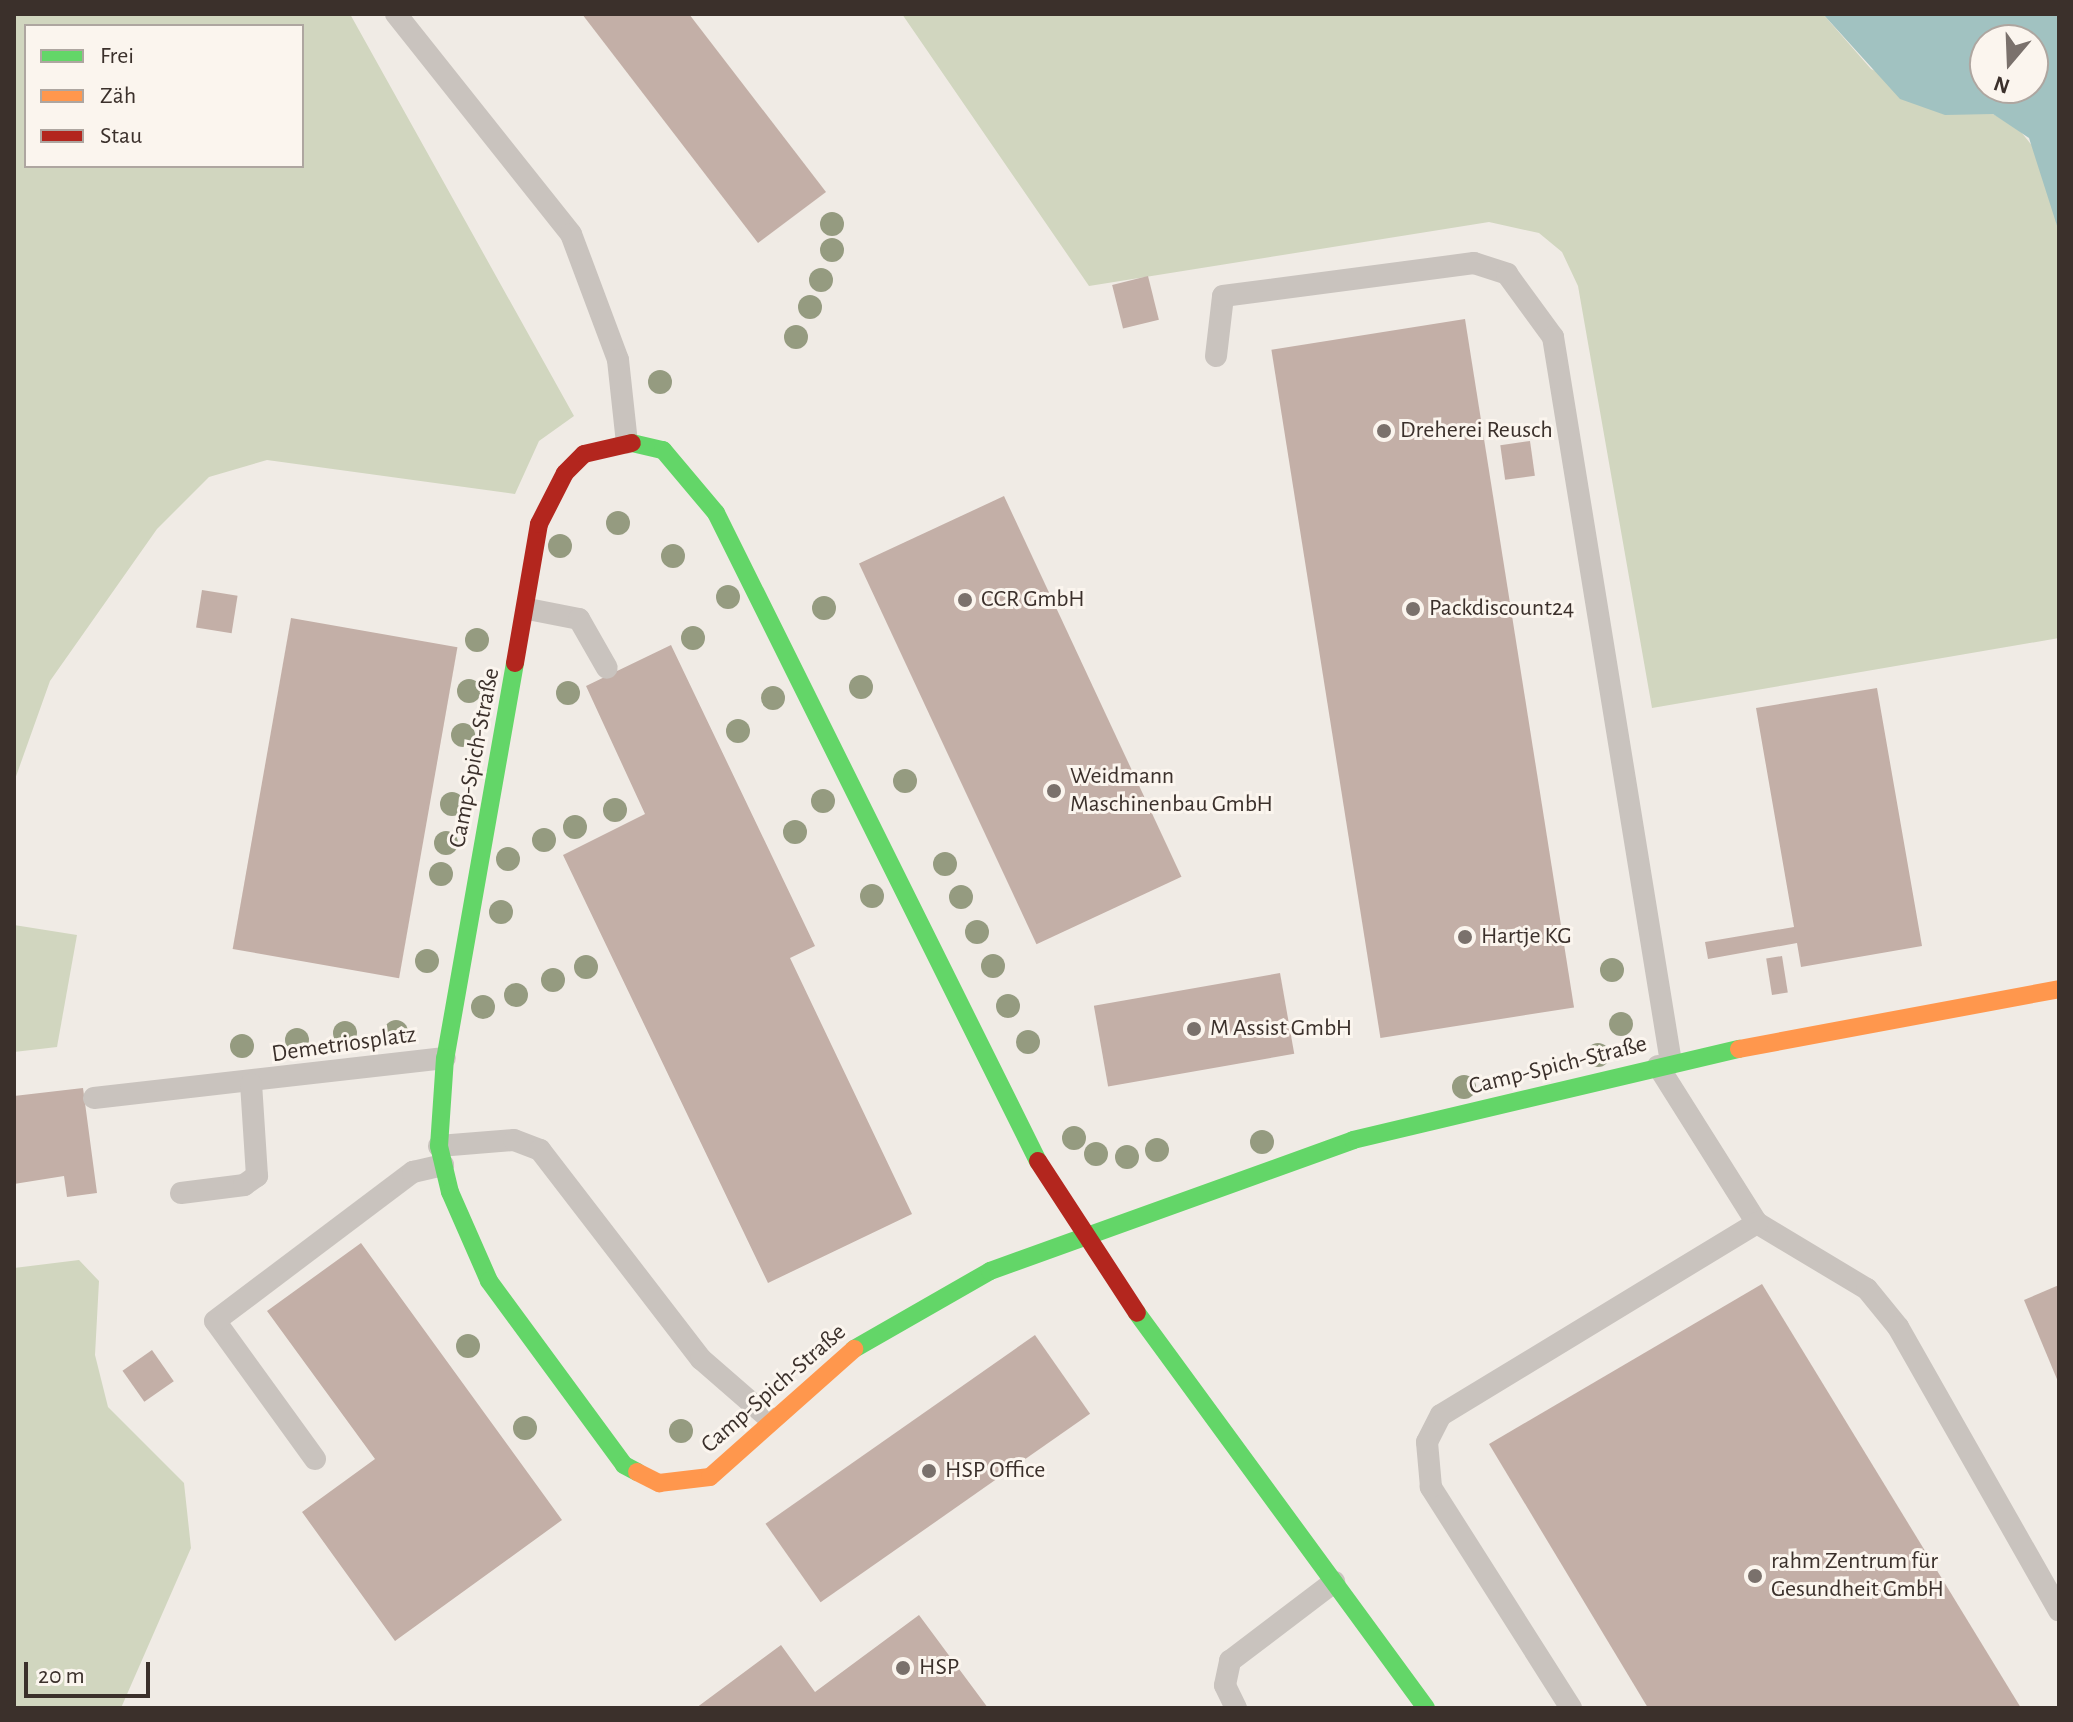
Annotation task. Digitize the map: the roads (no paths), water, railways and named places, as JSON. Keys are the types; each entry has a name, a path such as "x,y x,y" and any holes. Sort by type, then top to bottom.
{"street":[{"name":"Camp-Spich-Straße","path":"1426,1708 1081,1236 1037,1163 749,569 716,513 663,450 627,443 584,454 552,492 539,524 528,609 445,1058 441,1156 489,1281 624,1465 659,1483 710,1477 770,1419 884,1327 990,1271 1081,1236 1353,1140 1665,1064 2059,989"}],"lane":[{"path":"396,14 571,234 618,360 627,443"},
{"path":"1216,356 1223,296 1474,263 1507,274 1553,337 1665,1064 1757,1223 1867,1289 1898,1327 2059,1610"},
{"path":"528,609 579,619 607,668"},
{"name":"Demetriosplatz","path":"94,1098 230,1078 251,1084 445,1058"},
{"name":"Demetriosplatz","path":"181,1193 244,1185 257,1176 251,1084"},
{"path":"315,1459 215,1321 413,1172 441,1156 514,1140 540,1150 691,1347 770,1419"},
{"path":"1571,1708 1431,1487 1427,1442 1441,1415 1757,1223"},
{"path":"1236,1708 1225,1685 1230,1661 1334,1582"}],"water":[{"path":"1823,14 2059,14 2059,232 2029,138 1993,114 1945,115 1900,99"}],"place":[{"name":"Dreherei Reusch","path":"1384,431"},
{"name":"CCR GmbH","path":"965,600"},
{"name":"Packdiscount24","path":"1413,609"},
{"name":"Weidmann Maschinenbau GmbH","path":"1054,791"},
{"name":"Hartje KG","path":"1465,937"},
{"name":"M Assist GmbH","path":"1194,1029"},
{"name":"HSP Office","path":"929,1471"},
{"name":"rahm Zentrum für Gesundheit GmbH","path":"1755,1576"},
{"name":"HSP","path":"903,1668"}]}
